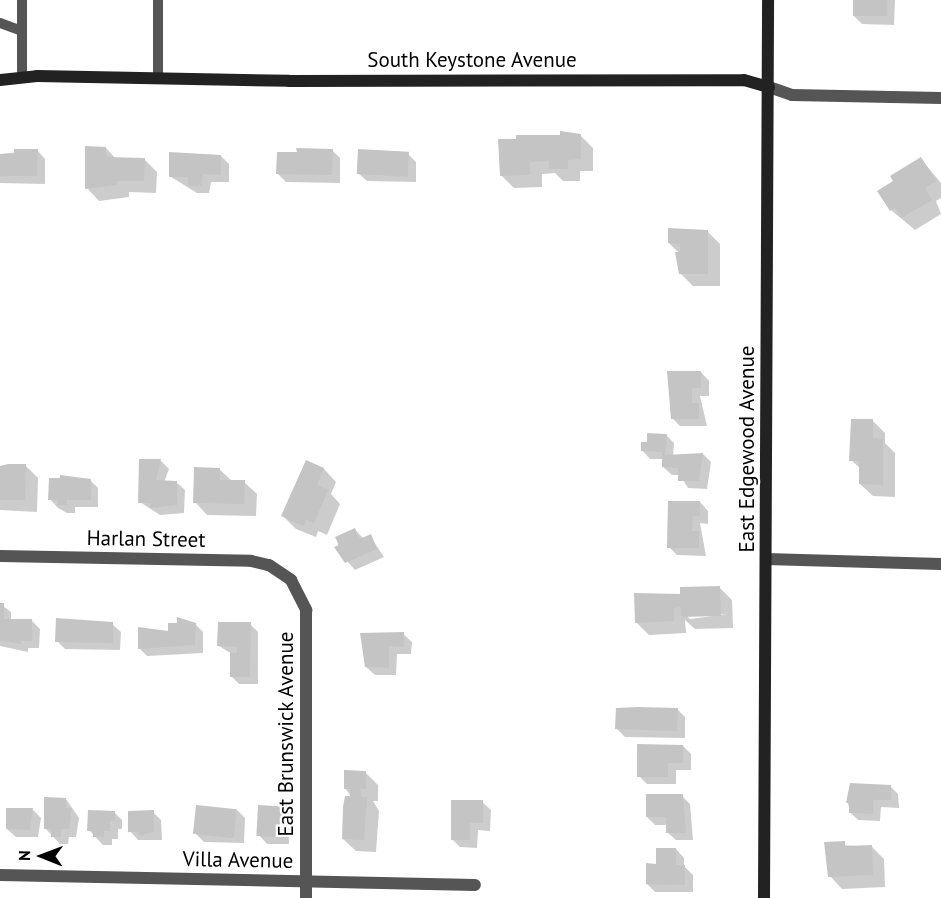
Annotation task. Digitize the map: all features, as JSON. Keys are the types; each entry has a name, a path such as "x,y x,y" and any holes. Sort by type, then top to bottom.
{"main road":[{"name":"East Edgewood Avenue","path":"764,898 768,0"},
{"name":"South Keystone Avenue","path":"0,80 22,78 744,80 769,87"}],"street":[{"name":"South Keystone Avenue","path":"769,87 792,95 941,98"},
{"name":"Harlan Street","path":"0,556 250,561 269,565 287,576"},
{"path":"766,559 941,564"},
{"name":"East Brunswick Avenue","path":"287,576 299,589 306,610 306,898"},
{"name":"Villa Avenue","path":"0,875 474,885"}],"lane":[{"path":"22,0 22,78"},
{"path":"158,0 158,79"},
{"path":"0,23 22,31"}],"building":[{"path":"853,0 887,0 887,16 853,16"},
{"path":"560,131 581,134 581,159 568,160 568,169 549,169 549,161 530,162 530,175 500,176 498,139 516,139 516,135 560,135"},
{"path":"85,146 106,147 106,157 145,158 144,181 117,181 117,185 85,189"},
{"path":"296,148 333,149 332,175 276,174 277,152 297,152"},
{"path":"14,149 38,149 37,176 0,176 0,154 14,154"},
{"path":"358,149 409,152 408,177 357,174"},
{"path":"169,152 221,155 221,175 203,174 201,186 188,186 188,177 169,177"},
{"path":"921,157 936,181 925,188 932,200 901,218 895,208 890,211 877,191 893,181 890,176"},
{"path":"668,228 708,230 708,274 679,274 675,252 680,252 680,244 668,243"},
{"path":"667,371 701,371 701,388 692,388 692,403 699,403 699,419 671,419"},
{"path":"851,419 873,419 873,438 883,439 883,485 859,484 859,461 849,461"},
{"path":"647,433 667,434 665,455 703,453 699,481 678,481 678,468 662,467 662,452 641,451 641,442 647,442"},
{"path":"139,459 161,459 156,480 177,481 177,505 150,508 151,503 138,503"},
{"path":"306,460 324,468 317,485 328,490 314,523 306,520 303,526 281,516"},
{"path":"26,464 25,500 0,500 0,466"},
{"path":"194,467 220,468 220,480 245,480 244,504 193,503"},
{"path":"60,475 91,479 91,500 67,500 67,505 58,505 57,500 48,500 49,478 60,478"},
{"path":"668,501 700,501 700,516 693,516 692,531 699,531 699,548 667,548"},
{"path":"355,528 360,539 371,534 377,549 345,563 334,547 339,545 335,537"},
{"path":"720,586 721,616 681,617 681,607 674,608 674,621 635,623 634,593 680,594 680,587"},
{"path":"0,603 4,603 4,619 32,619 32,641 21,641 21,644 0,640"},
{"path":"177,617 196,623 195,645 138,649 138,627 168,631 168,623 177,623"},
{"path":"56,618 113,622 113,643 55,642"},
{"path":"218,622 251,622 250,677 230,677 230,653 237,653 237,647 217,646"},
{"path":"404,632 404,647 389,646 389,668 365,667 360,633"},
{"path":"616,708 678,708 677,731 615,729"},
{"path":"637,744 683,745 683,763 668,763 668,777 637,777"},
{"path":"344,770 366,771 366,789 361,789 361,797 367,797 364,840 342,839 345,796 350,796 350,789 344,789"},
{"path":"850,783 891,785 891,800 873,800 873,814 849,813 849,803 846,803"},
{"path":"646,794 683,794 686,833 666,833 666,817 646,817"},
{"path":"44,797 66,798 66,808 72,808 69,829 61,829 61,837 51,837 51,829 44,829"},
{"path":"451,800 483,800 483,823 470,823 470,840 451,840"},
{"path":"196,805 237,809 234,838 193,834"},
{"path":"258,805 280,806 278,837 256,836"},
{"path":"6,808 33,808 30,830 6,829"},
{"path":"88,810 115,811 115,821 110,821 110,831 104,831 104,837 93,837 93,831 87,831"},
{"path":"154,810 154,832 138,836 138,832 128,832 128,811"},
{"path":"845,841 845,846 872,845 873,875 828,877 824,842"},
{"path":"656,848 676,848 676,865 685,865 685,885 646,884 646,863 656,864"}]}
